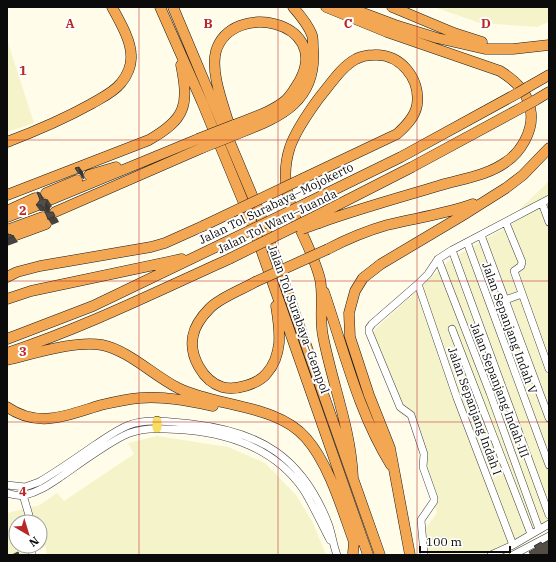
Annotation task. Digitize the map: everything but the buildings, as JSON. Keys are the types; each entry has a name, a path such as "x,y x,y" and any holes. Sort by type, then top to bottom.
{"highway":[{"path":"7,142 35,132 74,113 109,94 121,83 127,74 132,55 129,42 112,7"},
{"name":"Jalan Tol Surabaya–Gempol","path":"160,7 178,46 250,218 328,437 368,555"},
{"name":"Jalan Tol Surabaya–Gempol","path":"173,7 260,214 380,555"},
{"path":"77,180 48,196 144,161 278,116 294,104 306,91 312,75 314,58 312,35 301,16 293,7"},
{"path":"318,220 487,172 506,162 515,154 526,138 531,122 531,111 528,98 519,85 500,71 386,32 326,7"},
{"path":"347,7 395,26 437,38 485,49 513,49 549,45"},
{"path":"392,7 454,33 485,43 513,49"},
{"path":"236,130 256,116 286,100 296,88 304,73 307,58 304,43 296,31 285,21 271,15 256,14 242,16 231,23 221,36 215,52 215,69 219,88 240,164"},
{"path":"7,195 149,140 165,131 176,120 184,107 184,80 178,46"},
{"path":"7,277 28,269 151,248 165,243 203,226 304,178 397,134 408,123 417,105 416,88 408,71 401,64 387,56 364,56 356,58 335,78 300,127 290,146 285,179 287,194 291,207 319,277 339,335 359,401 380,448 394,470"},
{"name":"Jalan Tol Surabaya–Mojokerto","path":"8,339 93,306 147,281 194,256 309,202 401,157 549,75"},
{"name":"Jalan Tol Waru–Juanda","path":"11,356 318,220 412,167 523,108 549,92"},
{"path":"56,216 136,177 200,143"},
{"path":"410,555 390,448 369,395 350,337 349,313 355,291 363,278 381,264 466,214 506,188 523,175 549,148"},
{"path":"89,175 110,168 144,161"},
{"path":"266,265 276,305 279,328 279,344 274,361 266,375 253,383 239,388 223,387 210,380 198,367 194,354 192,336 198,321 211,306 255,282 328,249 352,236 386,226 457,210 506,188"},
{"path":"7,210 36,201 7,217"},
{"path":"7,230 44,220 16,235"},
{"path":"7,299 37,289 194,256"},
{"path":"319,277 321,286 322,332 345,424 351,458 352,478"},
{"path":"11,356 87,344 101,345 118,350 168,383 190,394 259,411 286,422 306,437 323,462 354,542 354,554"},
{"path":"7,408 26,417 45,420 68,416 114,402 142,398 165,398 218,407 278,425 292,434 304,445 311,455 338,510 354,554"}],"street":[{"path":"424,555 421,520 432,505 434,498 423,467 424,454 411,415 400,407 369,332 369,328 377,319 428,274 438,259 452,250 506,223 549,199"},
{"path":"542,203 549,222"},
{"path":"506,223 522,262 521,266 514,271 549,369"},
{"path":"481,235 512,322 549,418"},
{"name":"Jalan Sepanjang Indah V","path":"468,242 549,465"},
{"path":"452,250 549,515"},
{"name":"Jalan Sepanjang Indah III","path":"438,259 490,393 539,529"},
{"name":"Jalan Sepanjang Indah I","path":"418,284 457,398 513,545"},
{"path":"505,300 522,294"},
{"path":"452,329 531,534"},
{"path":"7,485 19,487 31,486 43,480 122,428 140,422 229,438 262,451 275,459 284,468 303,490 336,552"},
{"path":"7,493 23,495 44,488 122,437 157,425"},
{"path":"23,495 29,514"},
{"path":"491,555 513,545 549,524"},
{"path":"513,555 522,553 549,536"}],"green space":[{"path":"434,7 549,7 549,22 537,27 480,23"},
{"path":"7,40 34,123 7,132"},
{"path":"549,181 549,528 497,555 421,555 420,536 437,513 421,469 422,457 408,418 399,413 372,332 451,259 503,229 516,213"},
{"path":"157,436 228,447 265,463 296,495 313,523 326,555 46,555 48,554 48,514 8,514 8,554 26,554 7,555 7,513 40,505 57,493 64,501 134,454 128,443"}]}
